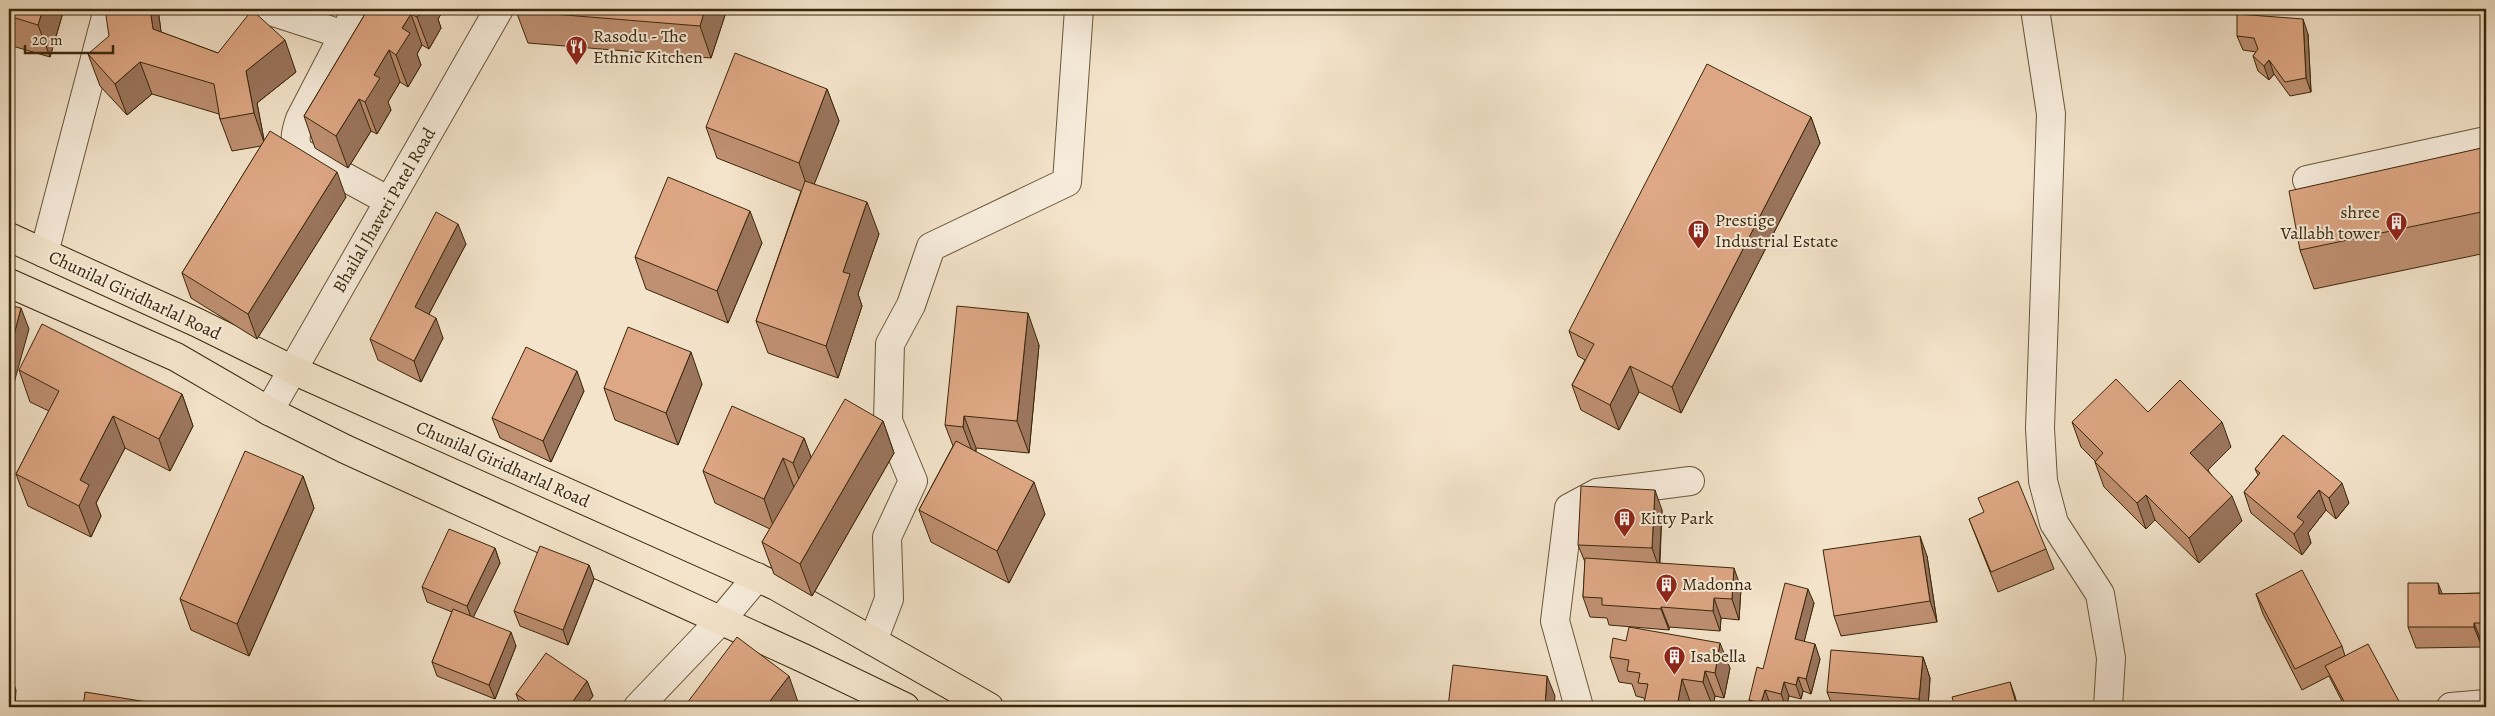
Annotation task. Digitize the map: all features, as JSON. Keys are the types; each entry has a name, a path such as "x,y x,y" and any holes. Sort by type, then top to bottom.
{"main road":[{"name":"Chunilal Giridharlal Road","path":"9,237 198,323 293,370 757,576 989,707"},
{"path":"9,283 176,357 269,410 345,449 721,620 905,707"}],"street":[{"path":"44,253 108,9"},
{"path":"264,9 329,30"},
{"path":"357,9 300,119 296,131 295,145 299,152 389,201"},
{"path":"873,641 889,600 886,537 913,481 888,421 890,344 911,304 932,247 1067,182 1079,9"},
{"path":"2035,9 2051,114 2040,428 2043,481 2054,523 2100,594 2111,658 2108,707"},
{"name":"Bhailal Jhaveri Patel Road","path":"269,410 389,201 491,11"},
{"path":"2307,180 2486,140"},
{"path":"1579,707 1555,622 1569,508 1598,493 1690,481"},
{"path":"638,707 721,620 757,576"},
{"path":"2452,707 2486,704"}],"building":[{"path":"9,9 43,9 38,25 9,16"},
{"path":"105,9 150,9 153,29 218,53 252,10 285,40 246,71 254,113 220,119 214,84 140,62 115,84 88,54 109,36"},
{"path":"368,9 422,9 417,17 411,14 402,28 410,33 396,55 389,50 374,75 380,78 365,102 359,99 336,136 304,116"},
{"path":"517,9 705,9 700,26 516,11"},
{"path":"2237,14 2303,19 2306,78 2285,82 2269,60 2264,66 2253,56 2258,49 2254,38 2237,36"},
{"path":"735,53 827,89 799,163 706,127"},
{"name":"Prestige Industrial Estate","path":"1707,64 1811,117 1672,387 1630,366 1610,405 1572,385 1594,344 1569,331"},
{"path":"270,131 337,172 248,314 182,273"},
{"path":"2486,147 2486,211 2300,250 2289,191"},
{"path":"668,177 750,211 717,291 635,257"},
{"path":"805,181 867,202 843,272 850,274 826,346 756,321"},
{"path":"436,212 458,224 415,307 436,318 414,361 370,339"},
{"path":"9,305 21,308 9,354"},
{"path":"957,306 1028,313 1017,421 964,416 963,427 945,425"},
{"path":"42,324 182,394 159,439 113,416 80,480 89,485 79,506 16,474 59,391 19,370"},
{"path":"628,327 691,352 666,413 604,388"},
{"path":"526,347 577,371 543,441 492,418"},
{"path":"2116,379 2148,412 2180,380 2222,422 2190,453 2232,496 2189,538 2146,495 2137,503 2095,462 2103,453 2072,422"},
{"path":"845,399 883,421 800,564 762,542"},
{"path":"732,406 804,438 793,463 783,458 764,499 703,471"},
{"path":"2283,435 2342,483 2329,498 2319,490 2297,517 2304,522 2294,534 2244,492 2260,473 2255,469"},
{"path":"956,441 1034,482 997,551 919,510"},
{"path":"245,451 303,476 237,624 180,599"},
{"path":"2018,481 2046,549 1991,572 1969,519 1984,512 1978,498"},
{"path":"1581,486 1655,490 1652,548 1578,545"},
{"path":"449,529 495,548 467,606 422,587"},
{"path":"1920,536 1930,601 1834,616 1823,550"},
{"path":"540,546 589,565 563,630 514,611"},
{"path":"1585,558 1734,568 1732,599 1714,598 1713,611 1602,605 1602,598 1583,597"},
{"path":"2302,570 2342,646 2295,669 2256,594"},
{"path":"1785,583 1808,589 1795,639 1815,644 1806,679 1798,677 1796,685 1784,682 1781,694 1765,690 1761,703 1749,700 1757,667 1763,669"},
{"path":"2408,583 2438,583 2439,594 2486,593 2486,623 2474,623 2474,627 2408,627"},
{"path":"453,609 511,632 489,685 432,662"},
{"path":"1629,627 1720,643 1715,673 1705,671 1703,682 1682,679 1677,707 1644,703 1648,684 1638,683 1640,673 1627,671 1629,660 1610,657 1613,638 1626,641"},
{"path":"737,637 789,676 770,701 779,707 684,707"},
{"path":"2368,644 2402,707 2347,707 2325,666"},
{"path":"1831,650 1923,657 1919,699 1827,692"},
{"path":"546,653 587,681 569,707 535,707 516,694"},
{"path":"1453,665 1547,676 1545,707 1448,707"},
{"path":"2010,682 2017,707 1955,707 1952,697"},
{"path":"85,692 172,706 83,707"},
{"path":"1803,704 1828,707 1802,707"},
{"path":"2486,705 2486,707 2443,707"}],"place":[{"name":"Rasodu - The Ethnic Kitchen","path":"577,65"},
{"name":"shree Vallabh tower","path":"2396,241"},
{"name":"Prestige Industrial Estate","path":"1699,249"},
{"name":"Kitty Park","path":"1624,537"},
{"name":"Madonna","path":"1666,603"},
{"name":"Isabella","path":"1674,675"}]}
